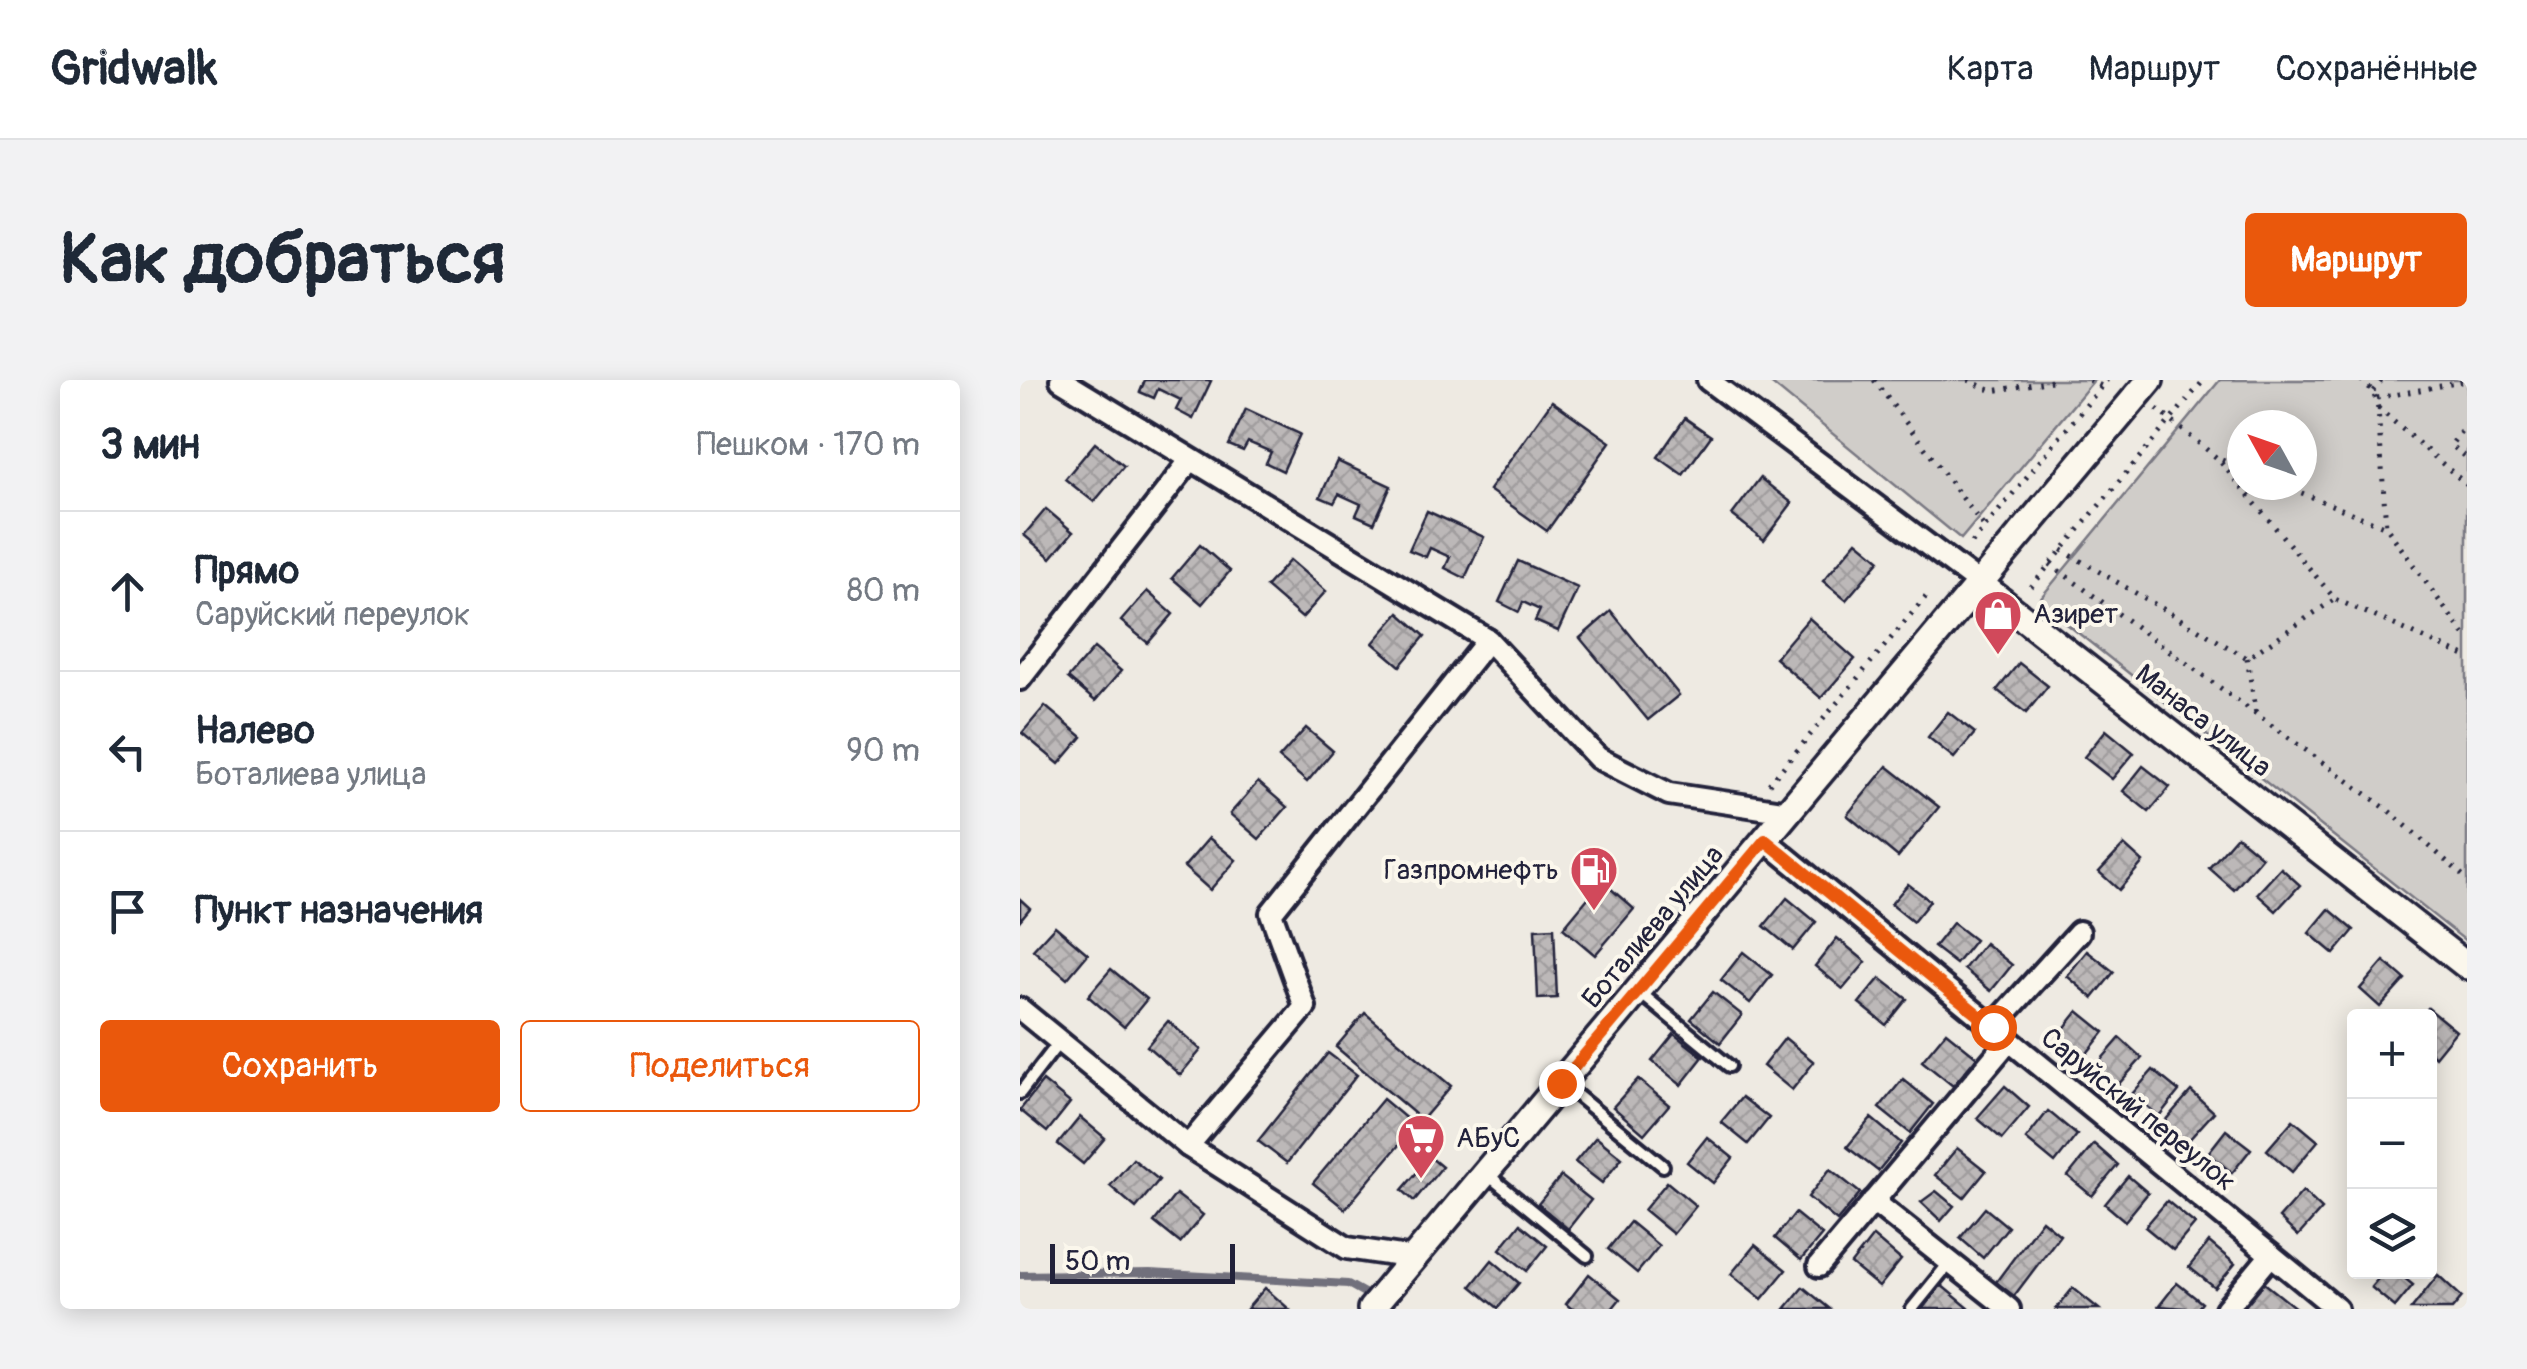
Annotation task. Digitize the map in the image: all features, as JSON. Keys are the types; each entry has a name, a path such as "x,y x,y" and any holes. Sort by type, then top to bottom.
{"street":[{"path":"1061,380 1488,640 1598,758 1670,794 1789,812"},
{"name":"Манаса улица","path":"1708,380 1980,584 2467,966"},
{"name":"Боталиева улица","path":"1372,1309 2150,380"},
{"path":"1020,679 1190,462"},
{"path":"1188,1146 1306,1007 1270,913 1488,640"},
{"name":"Саруйский переулок","path":"1765,840 2337,1309"},
{"path":"1818,1266 1873,1201 2079,932"},
{"path":"1020,1009 1188,1146 1347,1248 1414,1258"},
{"path":"1873,1201 2009,1309"},
{"path":"2226,1309 2271,1255"}],"lane":[{"path":"1638,992 1729,1066"},
{"path":"1020,1093 1060,1042"},
{"path":"1561,1083 1663,1166"},
{"path":"1486,1173 1588,1256"},
{"path":"1912,1309 1950,1262"}],"path":[{"path":"1874,380 1985,528"},
{"path":"1968,380 1992,391 2058,380"},
{"path":"1972,543 2105,383 2089,380"},
{"path":"2031,587 2204,380"},
{"path":"2361,380 2374,395 2378,408 2386,528"},
{"path":"2374,395 2382,380"},
{"path":"2374,395 2467,381"},
{"path":"2378,408 2467,484"},
{"path":"2157,409 2216,458 2335,599 2467,657"},
{"path":"2467,423 2451,445 2467,458"},
{"path":"2216,458 2227,462"},
{"path":"2317,499 2386,528 2467,638"},
{"path":"2062,550 2247,658"},
{"path":"2050,564 2130,618 2388,810 2467,879"},
{"path":"1769,784 1929,593"},
{"path":"2247,658 2335,599"},
{"path":"2247,658 2256,714"}],"shaded area":[{"path":"1767,380 2094,380 1961,539"},
{"path":"2220,380 2467,380 2467,942 2038,601"}],"building":[{"path":"1145,380 1211,381 1193,419 1176,410 1181,400 1158,389 1154,398 1140,392"},
{"path":"1552,401 1610,442 1547,531 1489,490"},
{"path":"1246,409 1300,434 1283,471 1266,463 1271,452 1248,442 1243,451 1229,445"},
{"path":"1685,418 1711,436 1683,475 1658,457"},
{"path":"1095,443 1124,466 1094,502 1065,479"},
{"path":"1337,461 1391,486 1374,523 1356,515 1361,504 1339,494 1334,503 1320,497"},
{"path":"1760,478 1792,503 1764,540 1732,515"},
{"path":"1046,509 1073,532 1051,558 1024,535"},
{"path":"1427,511 1484,537 1465,578 1445,568 1450,557 1430,548 1426,557 1409,550"},
{"path":"1857,541 1880,560 1846,600 1823,581"},
{"path":"1200,545 1230,571 1202,604 1172,578"},
{"path":"1290,560 1326,591 1302,618 1266,587"},
{"path":"1518,561 1578,588 1558,631 1535,621 1540,610 1523,602 1519,612 1499,602"},
{"path":"1147,591 1173,614 1148,643 1121,621"},
{"path":"1611,611 1679,695 1648,720 1580,638"},
{"path":"1399,613 1425,636 1400,666 1373,643"},
{"path":"1809,618 1855,659 1821,698 1775,658"},
{"path":"1094,648 1121,671 1095,701 1068,678"},
{"path":"2019,663 2048,686 2026,713 1997,690"},
{"path":"1045,706 1082,737 1059,764 1022,733"},
{"path":"1948,712 1975,733 1954,758 1928,737"},
{"path":"1306,728 1333,751 1307,782 1279,758"},
{"path":"2106,730 2134,753 2112,779 2084,757"},
{"path":"1887,766 1939,807 1898,857 1847,815"},
{"path":"2143,766 2170,787 2149,812 2123,791"},
{"path":"1258,782 1287,807 1259,839 1230,814"},
{"path":"2237,836 2262,857 2234,890 2209,868"},
{"path":"1209,838 1236,860 1210,890 1184,867"},
{"path":"2124,845 2143,862 2119,890 2099,872"},
{"path":"2281,868 2300,885 2276,911 2257,894"},
{"path":"1602,881 1634,909 1595,955 1563,928"},
{"path":"1908,884 1930,901 1913,922 1891,904"},
{"path":"1787,898 1816,922 1793,950 1764,926"},
{"path":"1020,899 1030,908 1020,920"},
{"path":"2329,909 2354,930 2334,954 2309,933"},
{"path":"1953,923 1975,940 1956,964 1934,947"},
{"path":"1055,926 1088,954 1067,979 1033,950"},
{"path":"1554,928 1557,998 1538,999 1535,929"},
{"path":"1837,938 1866,962 1843,989 1815,966"},
{"path":"1985,943 2012,965 1991,991 1964,969"},
{"path":"2087,951 2114,972 2093,998 2067,976"},
{"path":"1743,952 1772,975 1750,1003 1721,980"},
{"path":"2384,961 2405,979 2380,1007 2360,989"},
{"path":"1111,969 1147,999 1124,1027 1088,996"},
{"path":"1880,978 1907,999 1886,1025 1859,1003"},
{"path":"1713,992 1742,1015 1720,1043 1691,1019"},
{"path":"2078,1011 2104,1032 2084,1057 2058,1036"},
{"path":"1365,1013 1451,1086 1422,1120 1336,1047"},
{"path":"2437,1015 2456,1031 2437,1055"},
{"path":"1168,1021 1201,1050 1180,1075 1147,1046"},
{"path":"1946,1032 1977,1057 1953,1086 1922,1061"},
{"path":"1674,1034 1703,1057 1681,1085 1652,1061"},
{"path":"1785,1038 1814,1062 1792,1090 1763,1066"},
{"path":"2120,1038 2142,1058 2116,1087 2094,1068"},
{"path":"1328,1053 1357,1075 1287,1163 1258,1141"},
{"path":"2153,1070 2179,1091 2159,1116 2132,1094"},
{"path":"1638,1079 1669,1105 1644,1134 1613,1107"},
{"path":"1903,1079 1933,1104 1910,1133 1879,1108"},
{"path":"1043,1081 1070,1103 1047,1132 1020,1110"},
{"path":"2005,1086 2029,1107 2002,1139 1977,1118"},
{"path":"2191,1091 2214,1112 2187,1142 2164,1122"},
{"path":"1742,1097 1769,1118 1748,1144 1721,1122"},
{"path":"1383,1099 1415,1126 1345,1209 1313,1183"},
{"path":"2048,1111 2077,1135 2055,1163 2026,1139"},
{"path":"1080,1117 1105,1138 1083,1164 1058,1144"},
{"path":"1871,1118 1901,1143 1878,1171 1847,1147"},
{"path":"2293,1120 2318,1141 2292,1172 2267,1150"},
{"path":"2226,1130 2251,1149 2232,1173 2208,1153"},
{"path":"1596,1137 1622,1158 1602,1183 1575,1162"},
{"path":"1707,1137 1733,1158 1713,1183 1687,1162"},
{"path":"2094,1144 2118,1165 2092,1196 2068,1176"},
{"path":"1957,1148 1986,1171 1964,1198 1935,1175"},
{"path":"1430,1157 1442,1167 1414,1201 1402,1190"},
{"path":"1133,1159 1159,1180 1136,1208 1110,1186"},
{"path":"1830,1169 1860,1193 1837,1221 1808,1197"},
{"path":"1561,1176 1591,1200 1568,1229 1538,1204"},
{"path":"2128,1176 2148,1193 2125,1221 2105,1204"},
{"path":"1667,1182 1696,1206 1673,1234 1644,1210"},
{"path":"1936,1191 1954,1206 1941,1221 1921,1202"},
{"path":"2303,1191 2322,1209 2298,1236 2279,1218"},
{"path":"1176,1194 1203,1215 1180,1243 1154,1222"},
{"path":"2167,1201 2195,1224 2173,1250 2145,1227"},
{"path":"1985,1208 2008,1227 1983,1258 1960,1238"},
{"path":"1795,1213 1822,1235 1801,1260 1775,1238"},
{"path":"2042,1220 2060,1235 2014,1296 1996,1282"},
{"path":"1630,1222 1659,1246 1637,1273 1608,1249"},
{"path":"1520,1224 1547,1246 1527,1271 1500,1249"},
{"path":"1873,1236 1901,1260 1879,1287 1851,1264"},
{"path":"2209,1242 2235,1264 2215,1288 2189,1267"},
{"path":"1755,1245 1786,1270 1762,1299 1731,1274"},
{"path":"1492,1260 1519,1283 1498,1308 1471,1286"},
{"path":"1589,1274 1620,1299 1612,1309 1572,1309 1566,1304"},
{"path":"2378,1279 2406,1279 2413,1285 2395,1307 2371,1287"},
{"path":"2437,1279 2462,1297 2452,1309 2411,1309"},
{"path":"2263,1282 2297,1309 2242,1309"},
{"path":"2177,1283 2202,1303 2197,1309 2159,1306"},
{"path":"1941,1285 1970,1309 1922,1309"},
{"path":"1803,1287 1830,1309 1785,1309"},
{"path":"1265,1288 1289,1309 1247,1309"},
{"path":"2073,1288 2099,1309 2056,1309"}],"waterway":[{"path":"1020,1275 1150,1273 1348,1284 1393,1309"}],"place":[{"name":"Азирет","path":"1998,656"},
{"name":"Газпромнефть","path":"1594,912"},
{"name":"АБуС","path":"1421,1180"}],"route":[{"path":"1561,1083 1765,840 1993,1027"}]}
